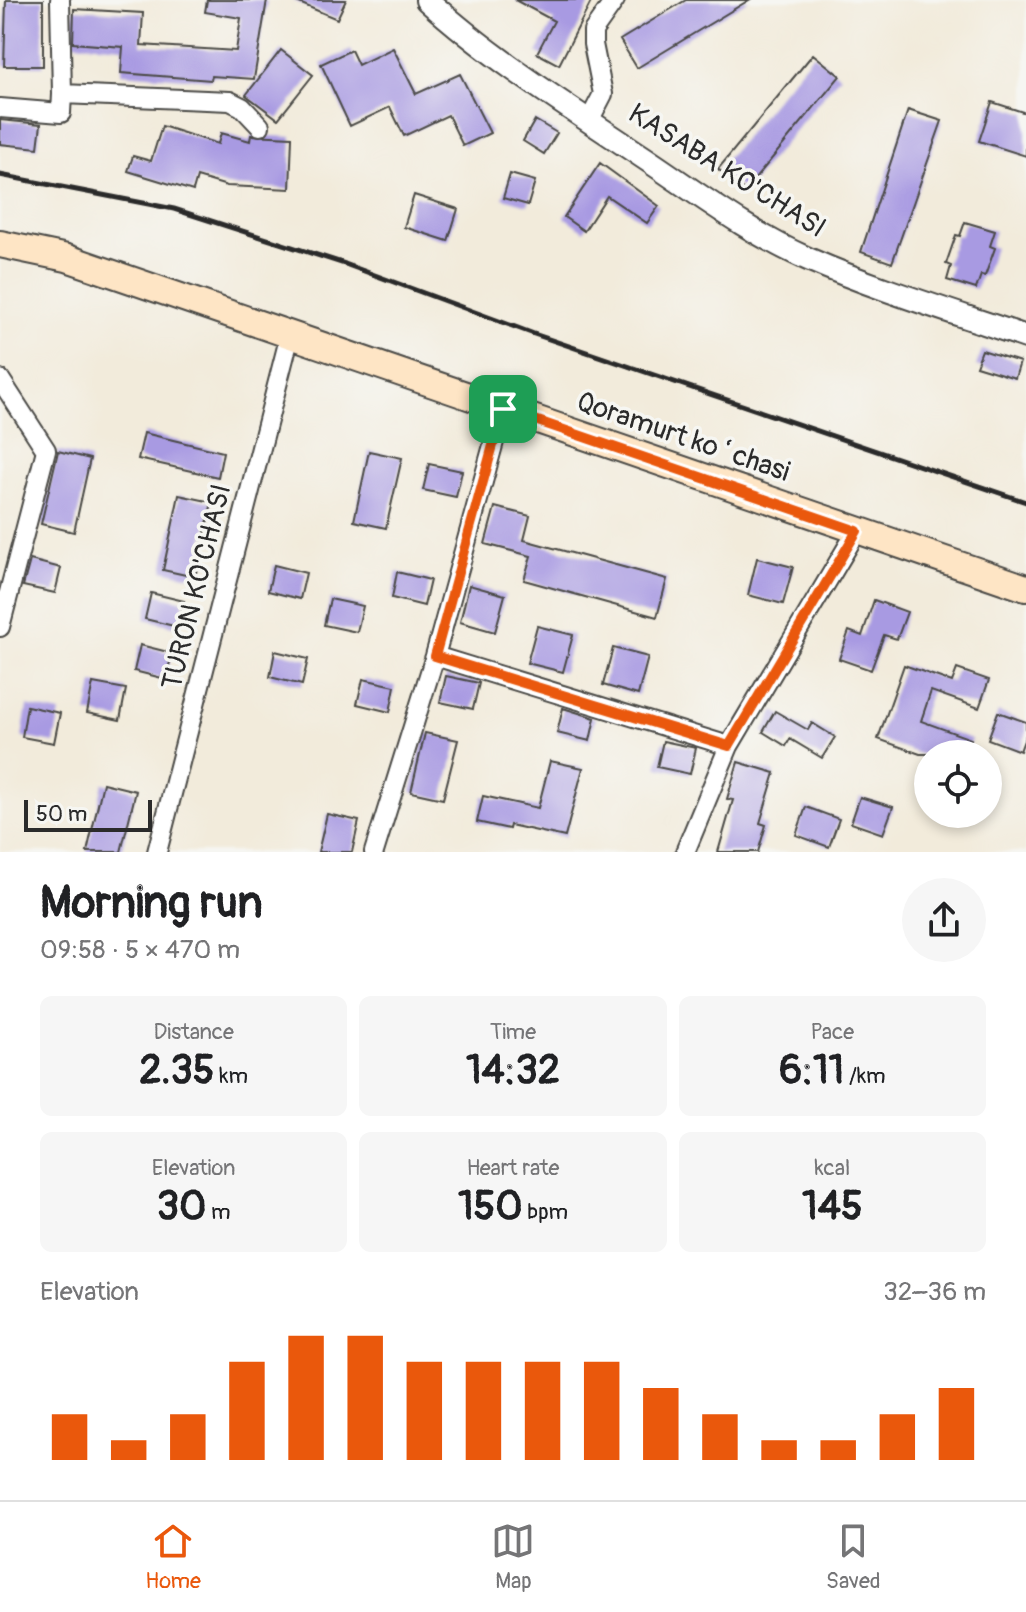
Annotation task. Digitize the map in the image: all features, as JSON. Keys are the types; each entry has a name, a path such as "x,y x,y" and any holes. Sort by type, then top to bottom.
{"main road":[{"name":"Qoramurt koʻchasi","path":"0,236 70,251 199,293 1026,580"},
{"name":"Qoramurt koʻchasi","path":"0,244 67,258 1026,588"}],"street":[{"path":"0,108 61,113 60,0"},
{"name":"KASABA KO'CHASI","path":"427,0 474,39 589,121 752,229 807,259 1026,337"},
{"path":"589,121 603,94 593,31 615,0"},
{"path":"62,94 230,101 242,107 260,126"},
{"name":"TURON KO'CHASI","path":"157,852 290,335"},
{"path":"0,379 46,450 0,627"},
{"path":"374,852 435,656 503,409"},
{"path":"685,852 729,746 857,531"},
{"path":"435,656 729,746"}],"building":[{"path":"6,0 43,0 43,66 4,66"},
{"path":"207,0 267,0 254,79 212,76 211,80 121,73 123,47 73,43 74,9 143,13 141,45 236,51 241,18 205,12"},
{"path":"292,0 346,0 337,19"},
{"path":"515,0 592,0 559,65 537,53 554,21"},
{"path":"686,0 749,0 637,68 620,40"},
{"path":"393,48 416,94 460,74 490,133 463,146 448,115 404,136 390,107 350,126 321,64 351,50 358,65"},
{"path":"281,50 313,75 278,119 246,95"},
{"path":"813,54 840,76 745,191 718,169"},
{"path":"992,102 1026,113 1026,156 979,141"},
{"path":"908,110 942,121 892,263 861,252"},
{"path":"0,120 41,124 38,148 0,144"},
{"path":"535,120 557,133 544,154 523,141"},
{"path":"162,126 218,144 221,133 250,141 251,135 292,137 290,189 227,186 197,177 193,191 128,171 133,156 151,161"},
{"path":"600,163 659,206 647,223 607,196 584,231 564,217"},
{"path":"510,174 535,181 528,205 503,198"},
{"path":"414,195 458,209 448,241 404,227"},
{"path":"965,222 995,231 990,246 995,248 985,276 981,275 976,289 947,280 951,266 946,264 956,235 960,236"},
{"path":"982,350 1020,362 1015,378 976,366"},
{"path":"144,433 223,452 218,477 138,459"},
{"path":"58,451 90,459 74,532 41,524"},
{"path":"369,451 402,458 386,528 354,521"},
{"path":"429,464 462,471 456,497 423,490"},
{"path":"179,495 212,502 195,577 163,570"},
{"path":"495,507 530,516 524,540 667,579 657,617 524,580 531,556 485,544"},
{"path":"757,558 793,567 783,604 748,595"},
{"path":"30,560 61,568 55,593 23,586"},
{"path":"274,565 306,573 300,599 268,591"},
{"path":"397,572 430,580 424,606 392,598"},
{"path":"469,585 505,595 495,632 460,622"},
{"path":"151,593 184,601 178,627 145,619"},
{"path":"330,599 363,606 357,632 324,625"},
{"path":"874,600 907,612 897,639 884,635 871,670 839,659 849,631 862,636"},
{"path":"537,626 573,635 563,672 527,663"},
{"path":"140,645 172,653 166,679 134,671"},
{"path":"613,648 648,657 638,695 603,685"},
{"path":"275,651 308,659 302,685 270,677"},
{"path":"904,665 952,682 957,669 989,680 979,708 931,691 921,721 971,740 914,740 914,752 878,739"},
{"path":"446,676 479,683 473,709 440,702"},
{"path":"363,679 395,686 390,712 357,704"},
{"path":"93,683 126,689 120,720 87,713"},
{"path":"27,706 60,713 54,743 22,737"},
{"path":"563,708 595,718 590,741 557,733"},
{"path":"775,711 808,730 812,723 835,737 822,758 790,739 786,746 763,732"},
{"path":"998,712 1026,722 1026,735 1020,751 1002,744 1002,740 988,739"},
{"path":"425,733 458,740 443,799 411,792"},
{"path":"663,741 696,748 690,774 657,767"},
{"path":"550,761 583,768 565,837 510,825 509,829 477,822 483,796 538,808"},
{"path":"738,762 775,773 760,823 766,825 758,852 718,852 733,800 727,799"},
{"path":"103,783 136,791 121,852 87,852"},
{"path":"860,797 893,807 883,834 851,823"},
{"path":"806,807 839,819 829,847 796,835"},
{"path":"327,814 359,821 352,852 318,852"}],"railway":[{"path":"0,175 174,209 345,264 534,334 1026,502"}],"route":[{"path":"503,409 857,531 729,746 435,656 503,409"}]}
